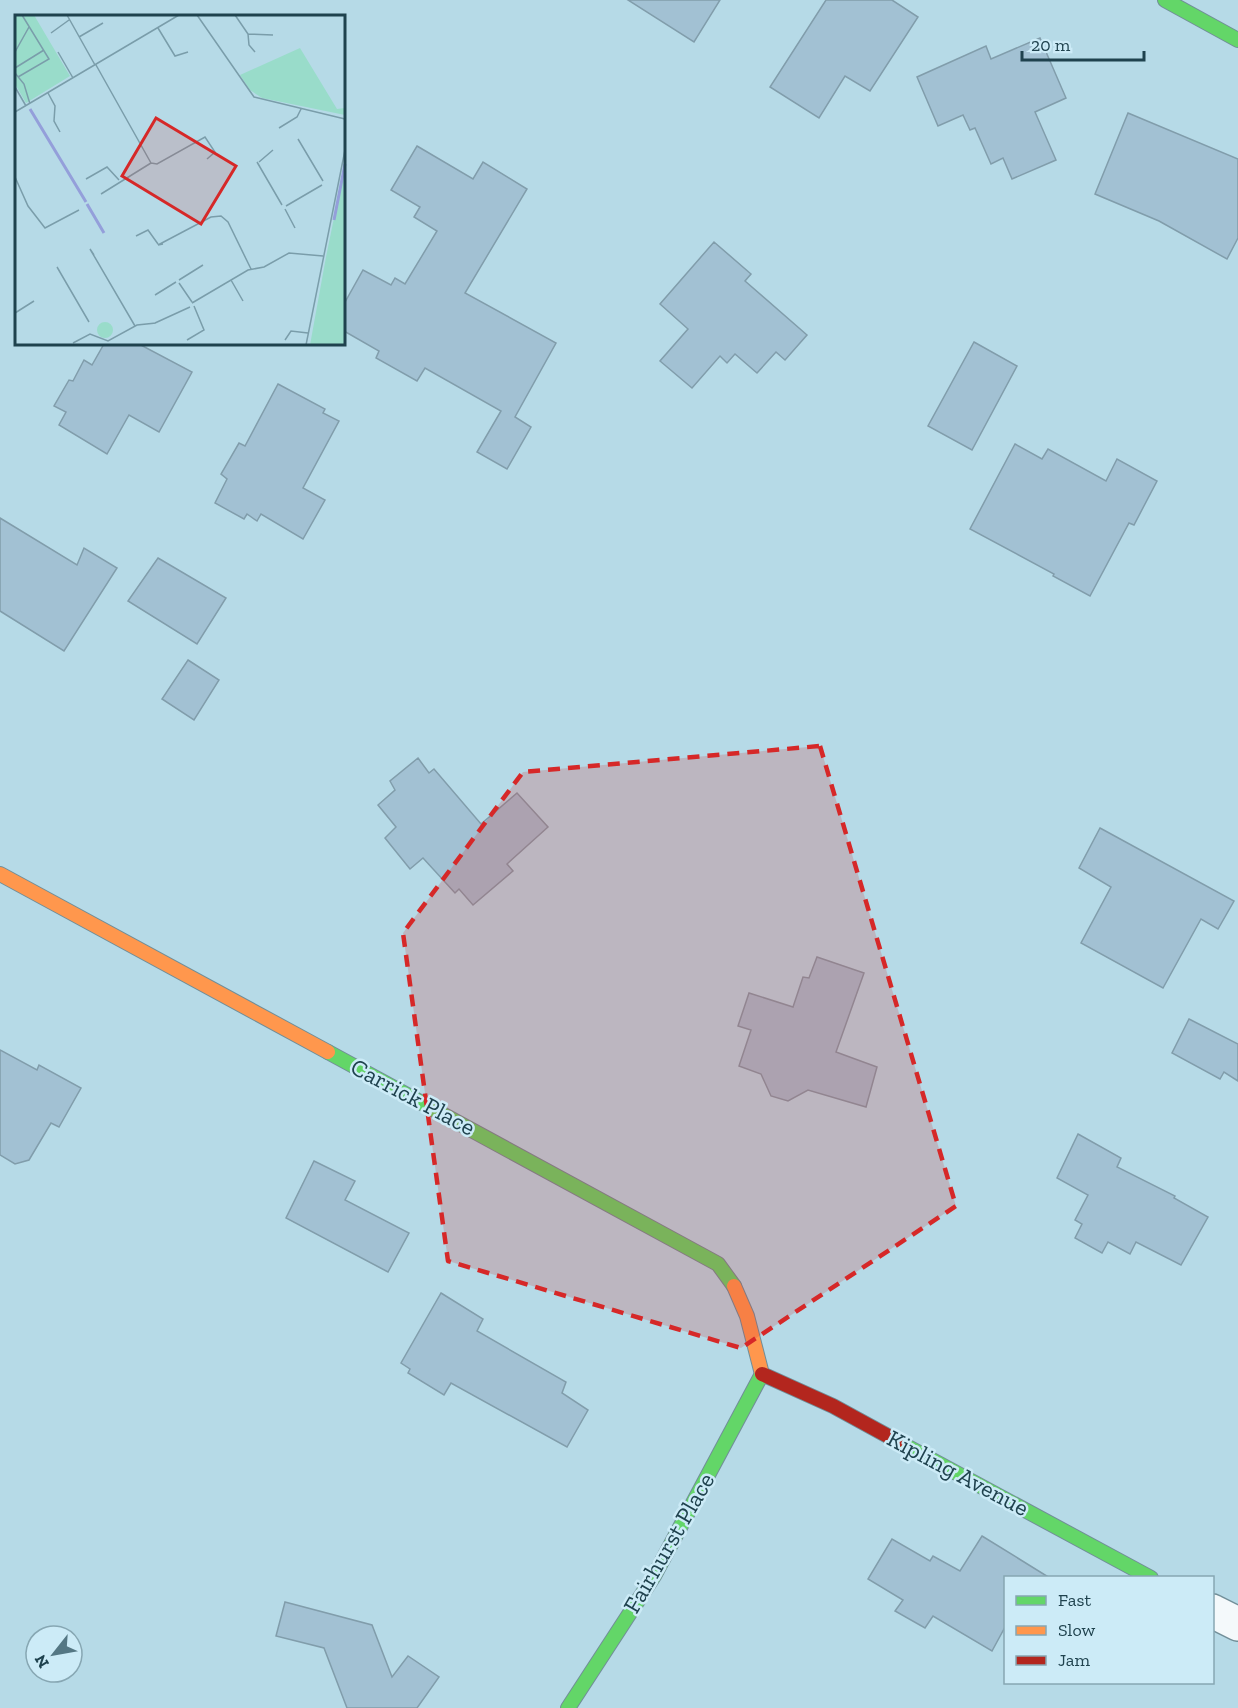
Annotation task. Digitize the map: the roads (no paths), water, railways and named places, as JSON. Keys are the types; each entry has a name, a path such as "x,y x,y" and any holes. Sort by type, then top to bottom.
{"street":[{"path":"1166,0 1238,40"},
{"name":"Carrick Place","path":"0,874 718,1264 735,1284 748,1314 762,1374"},
{"name":"Kipling Avenue","path":"762,1374 833,1406 1147,1576"},
{"name":"Fairhurst Place","path":"567,1708 654,1576 762,1374"},
{"path":"1214,1612 1238,1624"}]}
